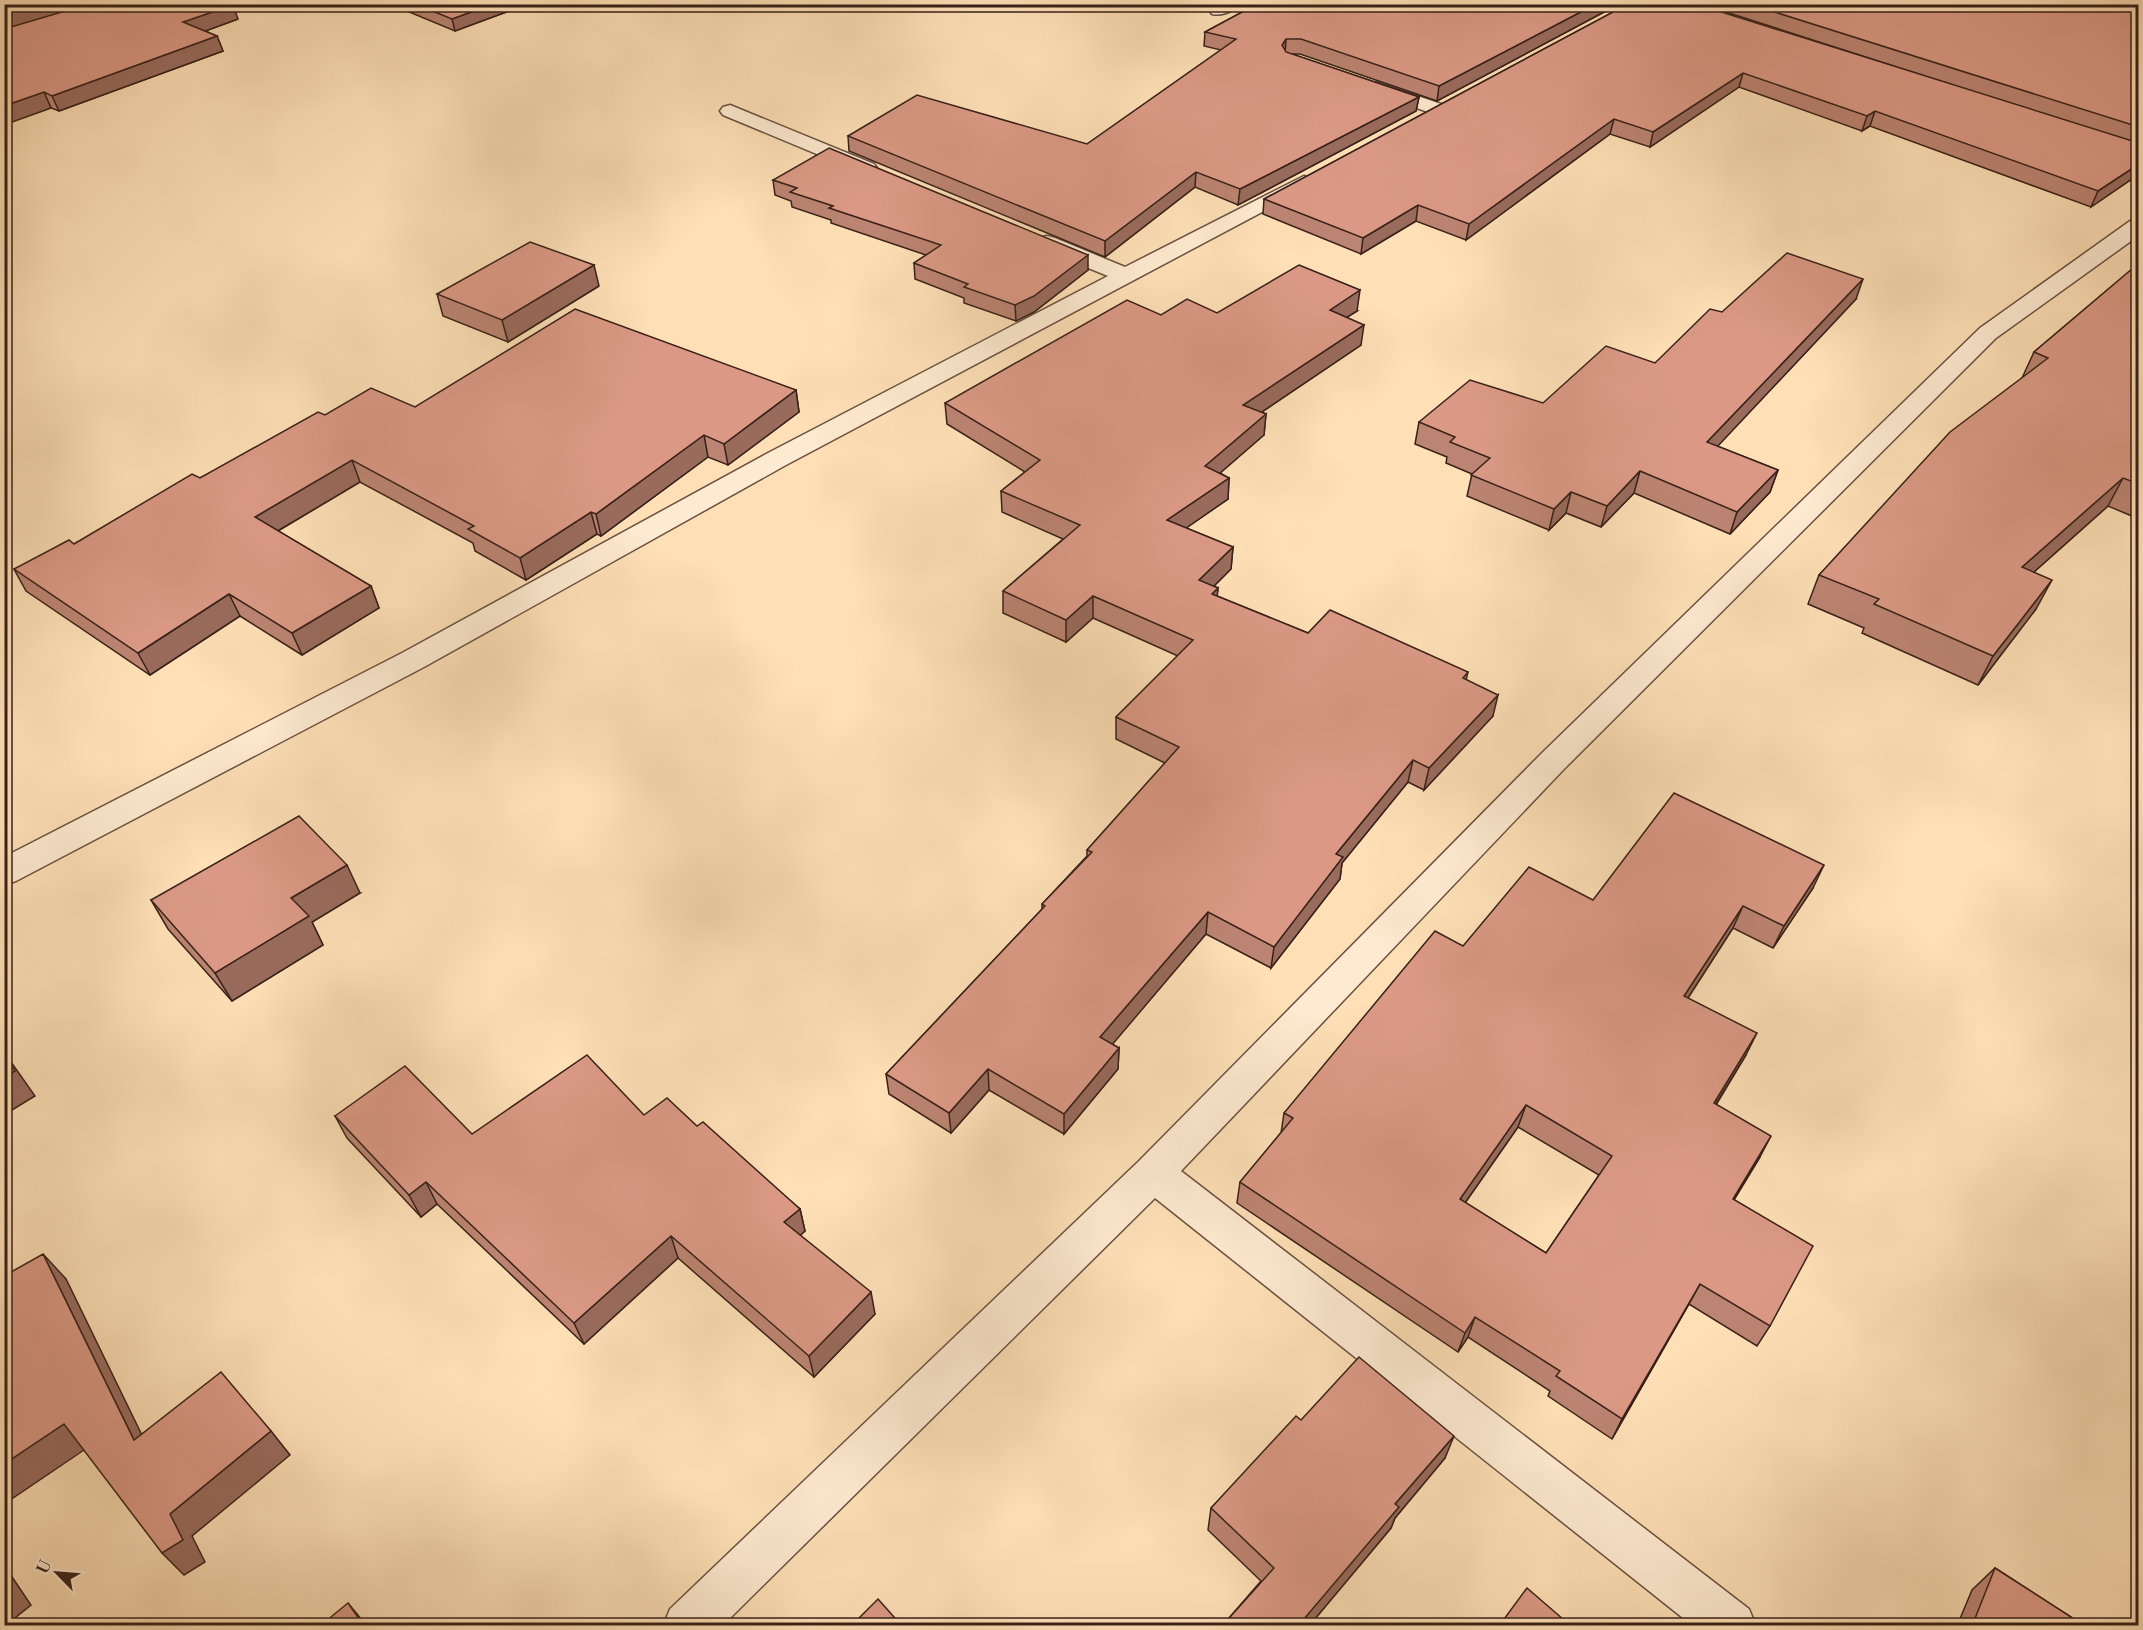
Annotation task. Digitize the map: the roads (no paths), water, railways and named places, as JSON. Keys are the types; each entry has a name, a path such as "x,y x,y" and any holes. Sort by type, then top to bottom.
{"street":[{"path":"1360,83 1450,104 1409,126"},
{"path":"730,111 884,175"},
{"path":"4,872 413,660 777,459 1325,170"},
{"path":"687,1626 1153,1173 1554,761 1988,333 2139,226"},
{"path":"1026,234 1125,275"},
{"path":"1153,1173 1732,1626"}]}
